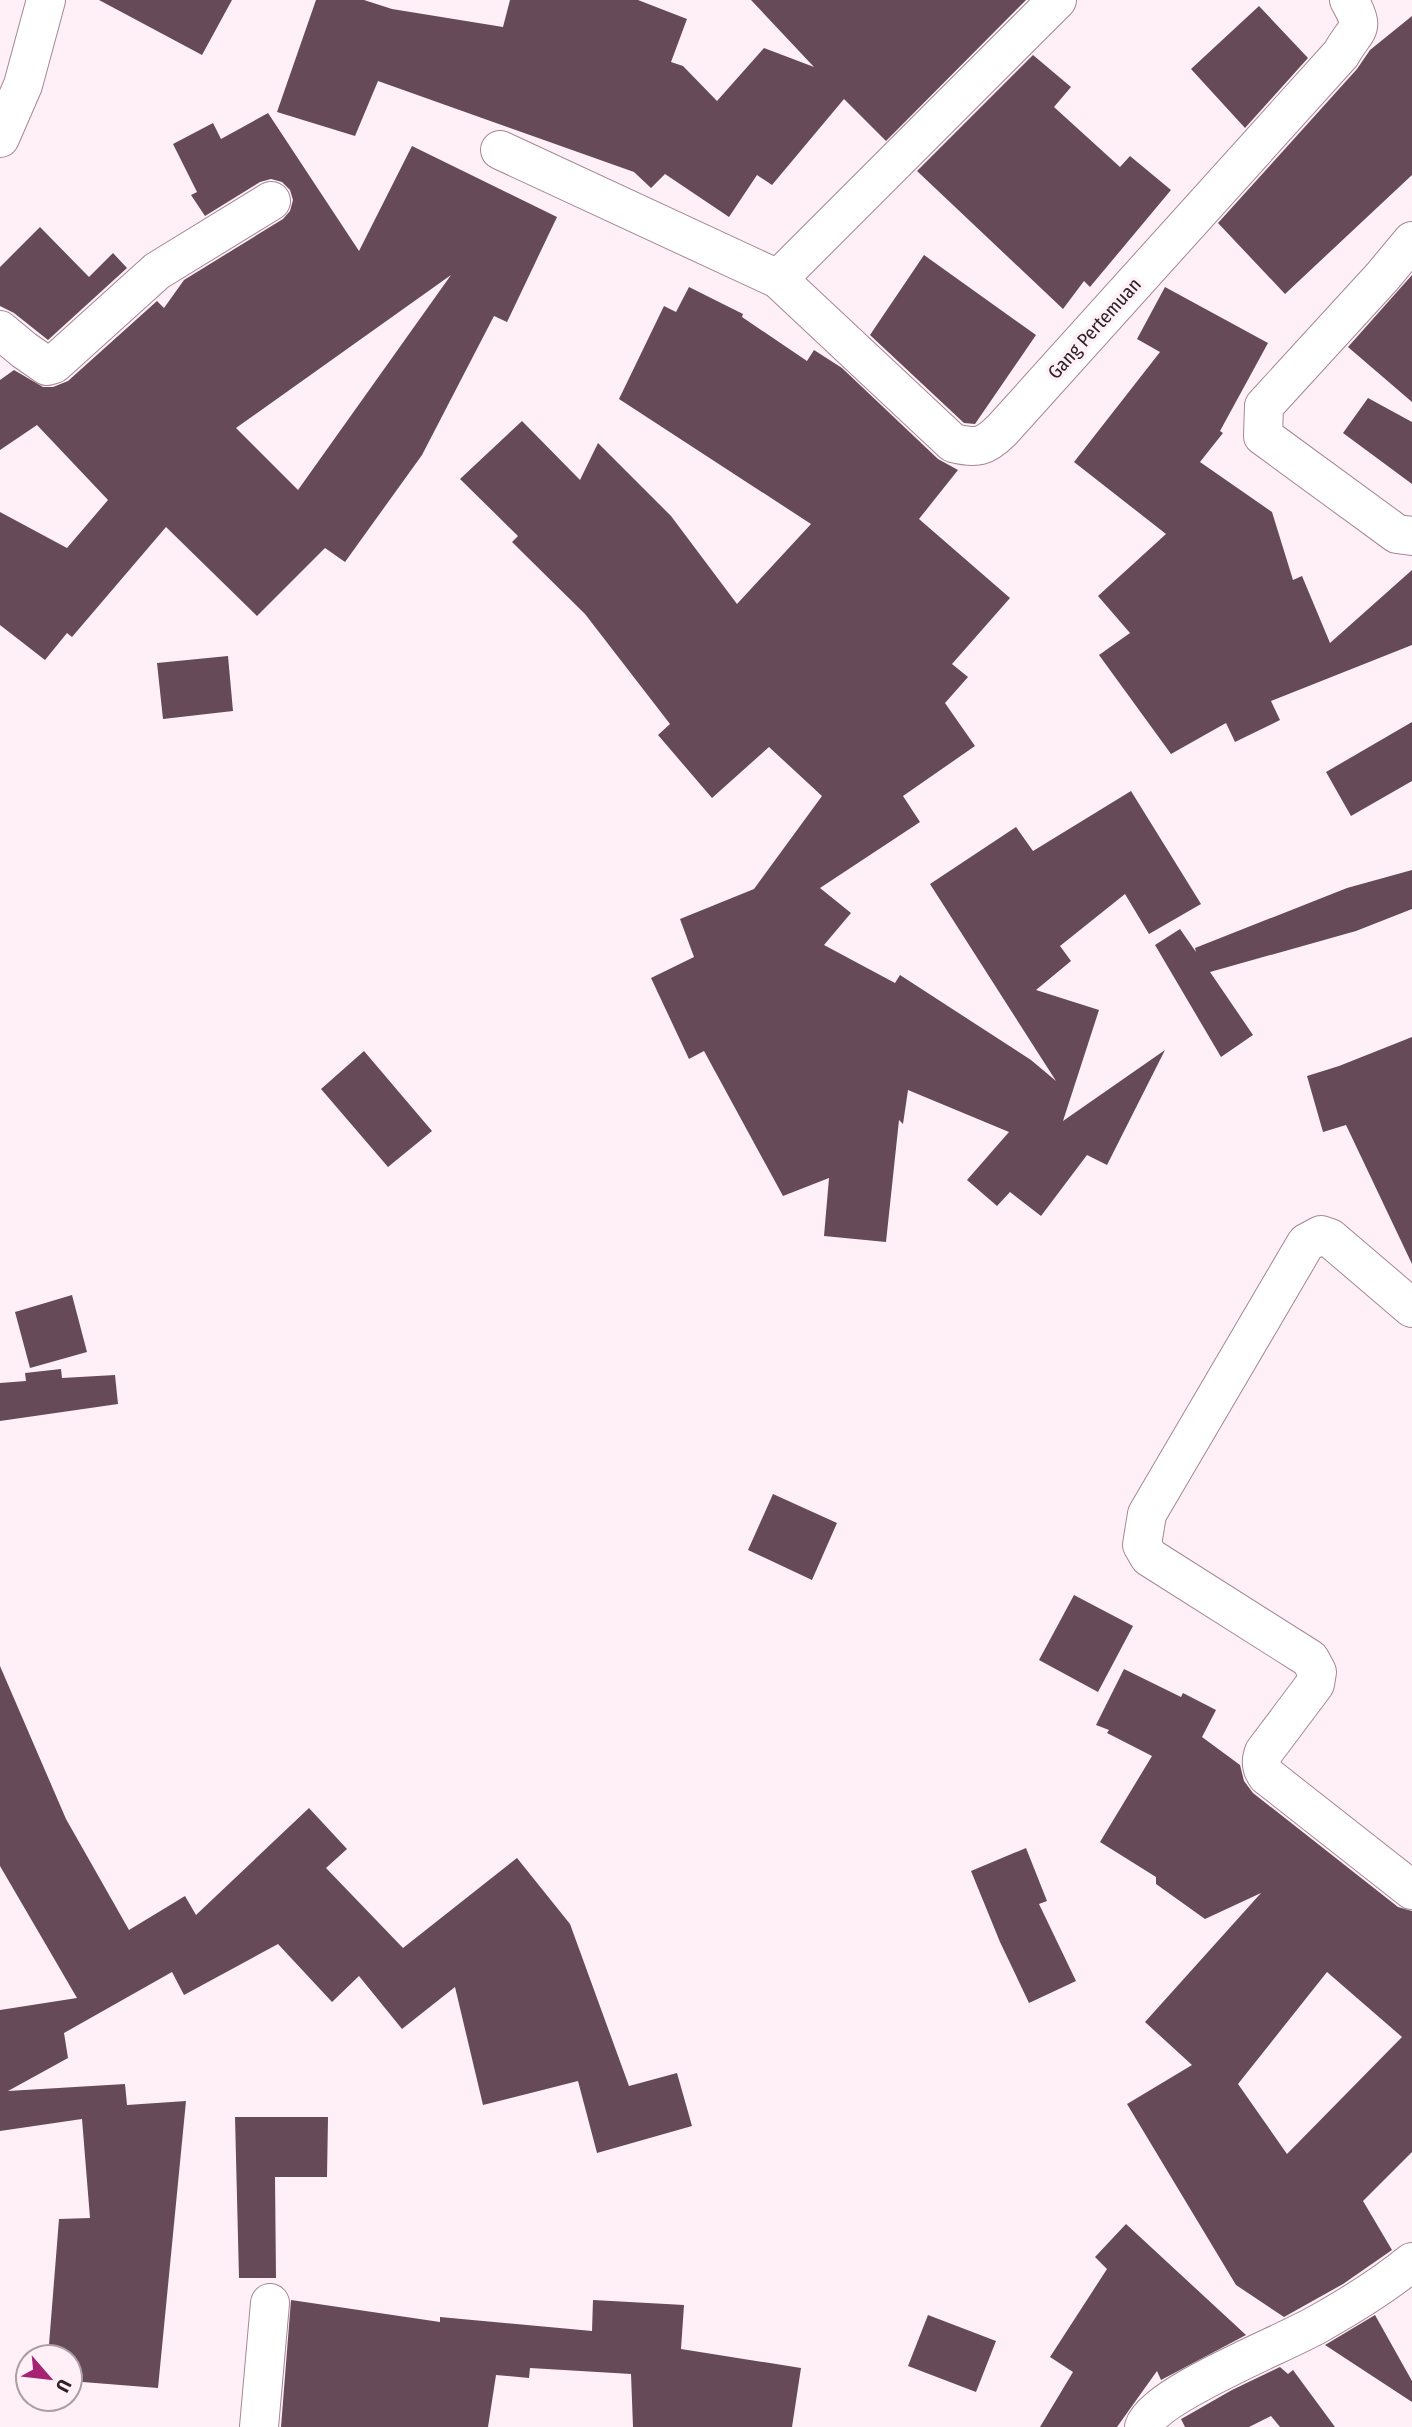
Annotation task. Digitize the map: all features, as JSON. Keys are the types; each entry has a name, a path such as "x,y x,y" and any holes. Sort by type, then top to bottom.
{"street":[{"path":"0,138 23,85 46,0"},
{"path":"778,279 1057,0"},
{"name":"Gang Pertemuan","path":"500,150 778,279 953,443 970,447 989,443 1341,54 1360,23 1349,0"},
{"path":"0,330 39,361 47,366 54,364 157,271 271,201"},
{"path":"1412,241 1264,406 1262,422 1264,436 1397,534 1412,536"},
{"path":"1412,1308 1330,1238 1321,1235 1306,1243 1147,1514 1142,1545 1149,1557 1310,1659 1317,1672 1315,1684 1264,1752 1262,1769 1267,1776 1412,1890"},
{"path":"1144,2427 1147,2419 1173,2397 1315,2326 1411,2264"},
{"path":"259,2427 270,2303"}],"building":[{"path":"99,0 232,0 202,55"},
{"path":"316,0 364,0 392,9 503,27 510,0 638,0 687,19 671,62 683,66 717,101 764,48 814,67 751,0 1026,0 886,141 844,99 772,185 757,175 729,217 665,174 651,188 634,172 378,81 355,136 277,112"},
{"path":"1259,6 1308,58 1245,128 1191,69"},
{"path":"1412,16 1412,175 1285,294 1218,223 1357,69 1370,50"},
{"path":"1033,55 1071,87 1054,107 1120,167 1130,156 1171,190 1090,287 1084,281 1063,309 917,171"},
{"path":"268,113 359,251 412,146 557,217 507,322 494,316 422,455 345,562 325,548 257,616 166,527 72,637 67,633 45,660 0,625 0,512 67,548 108,500 37,425 0,450 0,380 14,370 43,387 53,387 68,381 157,301 164,308 184,280 283,219 290,211 293,200 290,190 282,182 271,179 260,182 205,216 191,195 197,192 173,144 213,123 221,139","holes":["451,275 298,490 236,428"]},
{"path":"40,227 89,277 113,253 127,268 48,340 14,313 0,306 0,267"},
{"path":"924,255 1036,335 975,424 964,423 870,335"},
{"path":"1412,275 1412,402 1348,347"},
{"path":"689,287 743,314 742,317 807,361 814,350 842,368 938,459 958,470 919,519 1010,598 952,664 968,677 945,703 975,746 903,796 920,822 820,888 851,913 824,945 895,983 900,975 1031,1060 1056,1081 930,884 1016,827 1033,851 1131,791 1201,904 1149,934 1125,894 1060,946 1071,961 1036,990 1099,1010 1063,1121 1165,1050 1107,1165 1087,1155 1041,1216 1010,1192 997,1206 967,1180 1009,1132 908,1090 903,1124 899,1120 886,1242 824,1236 829,1178 783,1196 704,1051 689,1059 651,978 694,957 680,919 754,889 822,796 769,747 712,798 658,735 670,724 585,614 512,542 518,536 460,479 522,421 580,480 598,443 671,516 737,604 811,524 619,399 664,306 676,312"},
{"path":"1165,287 1268,343 1220,431 1223,433 1200,462 1272,512 1293,580 1302,576 1330,643 1412,570 1412,645 1271,701 1280,720 1235,742 1226,723 1171,754 1099,655 1130,633 1098,596 1166,534 1074,462 1160,352 1137,339"},
{"path":"1368,398 1412,422 1412,484 1343,433"},
{"path":"228,656 233,711 163,719 157,663"},
{"path":"1412,722 1412,781 1351,816 1326,772"},
{"path":"1412,870 1412,909 1356,931 1210,972 1253,1035 1221,1057 1155,945 1180,929 1196,952 1195,948 1347,888"},
{"path":"1412,1037 1412,1264 1346,1125 1323,1132 1307,1076"},
{"path":"364,1051 432,1131 388,1167 321,1089"},
{"path":"72,1295 87,1352 30,1368 15,1312"},
{"path":"61,1369 62,1378 115,1375 118,1404 0,1421 0,1383 26,1381 25,1373"},
{"path":"773,1494 837,1523 812,1580 748,1550"},
{"path":"1074,1595 1133,1626 1098,1692 1039,1660"},
{"path":"0,1666 66,1819 129,1930 185,1896 196,1915 309,1808 347,1849 326,1868 403,1948 517,1858 570,1924 629,2086 677,2073 692,2126 597,2153 578,2081 483,2105 455,1987 402,2029 359,1976 332,2002 278,1944 184,1995 172,1972 64,2033 68,2058 8,2091 125,2084 127,2105 186,2101 158,2388 84,2382 84,2343 49,2343 59,2219 90,2218 82,2119 0,2131 0,2010 77,1998 0,1866"},
{"path":"1124,1669 1181,1697 1183,1693 1216,1710 1202,1737 1240,1765 1244,1781 1253,1793 1398,1907 1412,1911 1412,2152 1363,2201 1392,2250 1343,2284 1284,2317 1236,2285 1127,2104 1192,2065 1145,2022 1261,1893 1205,1919 1156,1884 1156,1877 1100,1842 1152,1756 1096,1725","holes":["1327,1972 1402,2037 1287,2154 1238,2084"]},
{"path":"1026,1848 1047,1901 1039,1904 1076,1981 1029,2003 971,1871"},
{"path":"235,2117 328,2117 327,2177 275,2177 276,2278 239,2278"},
{"path":"1126,2224 1246,2335 1161,2380 1157,2371 1117,2427 1040,2427 1073,2372 1050,2357 1107,2269 1095,2257"},
{"path":"291,2300 440,2322 440,2317 592,2331 593,2300 684,2305 681,2349 801,2368 792,2427 633,2427 631,2374 530,2368 529,2378 496,2375 488,2427 281,2427"},
{"path":"928,2315 996,2341 976,2392 908,2366"},
{"path":"1375,2315 1412,2381 1412,2402 1325,2345"},
{"path":"1280,2367 1288,2374 1293,2370 1335,2427 1280,2427 1271,2416 1249,2427 1185,2427 1181,2419"}]}
